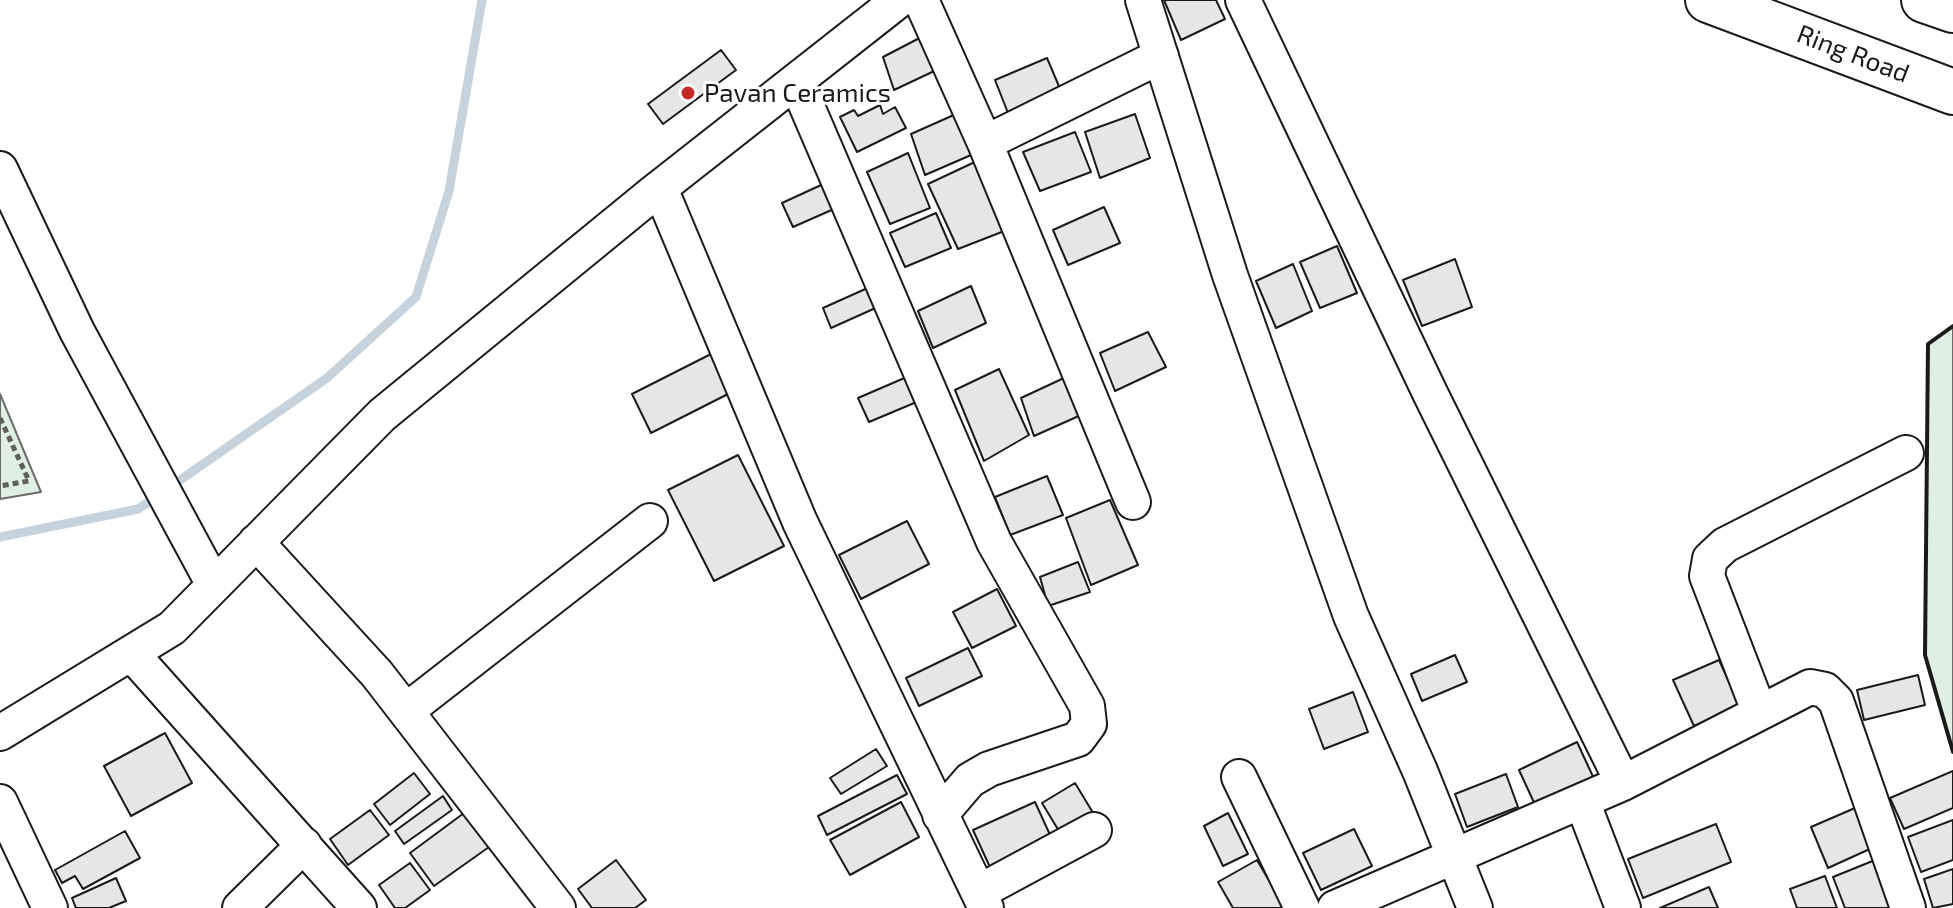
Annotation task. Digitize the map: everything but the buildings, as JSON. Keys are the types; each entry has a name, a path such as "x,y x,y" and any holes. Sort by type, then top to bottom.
{"main road":[{"name":"Ring Road","path":"1708,0 1953,92"},
{"path":"1924,0 1953,10"}],"street":[{"path":"0,733 172,628 382,415 660,188 899,0"},
{"path":"921,0 985,143 1133,502"},
{"path":"1143,0 1230,275 1351,616 1420,771 1475,908"},
{"path":"1243,0 1430,393 1623,783"},
{"path":"985,143 1161,56"},
{"path":"796,81 994,542 1087,706 1089,724 1078,739 989,769 970,780 940,815"},
{"path":"0,169 77,331 214,585"},
{"path":"660,188 800,522 983,900 1094,830"},
{"path":"1759,711 1707,576 1710,559 1725,545 1906,453"},
{"path":"406,711 650,521"},
{"path":"256,542 406,711 558,908"},
{"path":"131,653 359,908"},
{"path":"1335,908 1623,783 1810,687 1825,690 1836,701 1908,908"},
{"path":"1239,777 1302,908"},
{"path":"1582,801 1623,908"},
{"path":"0,802 50,908"},
{"path":"240,908 304,845"}],"path":[{"path":"0,418 29,481 0,486"}],"green space":[{"path":"1953,326 1953,752 1925,655 1928,344"},
{"path":"0,394 41,492 0,499"}],"waterway":[{"path":"170,487 327,378 416,297 449,191 482,0"},
{"path":"0,537 138,509 158,496"}],"wall":[{"path":"1953,326 1928,344 1925,655 1953,752"}],"place":[{"name":"Pavan Ceramics","path":"688,93"}]}
